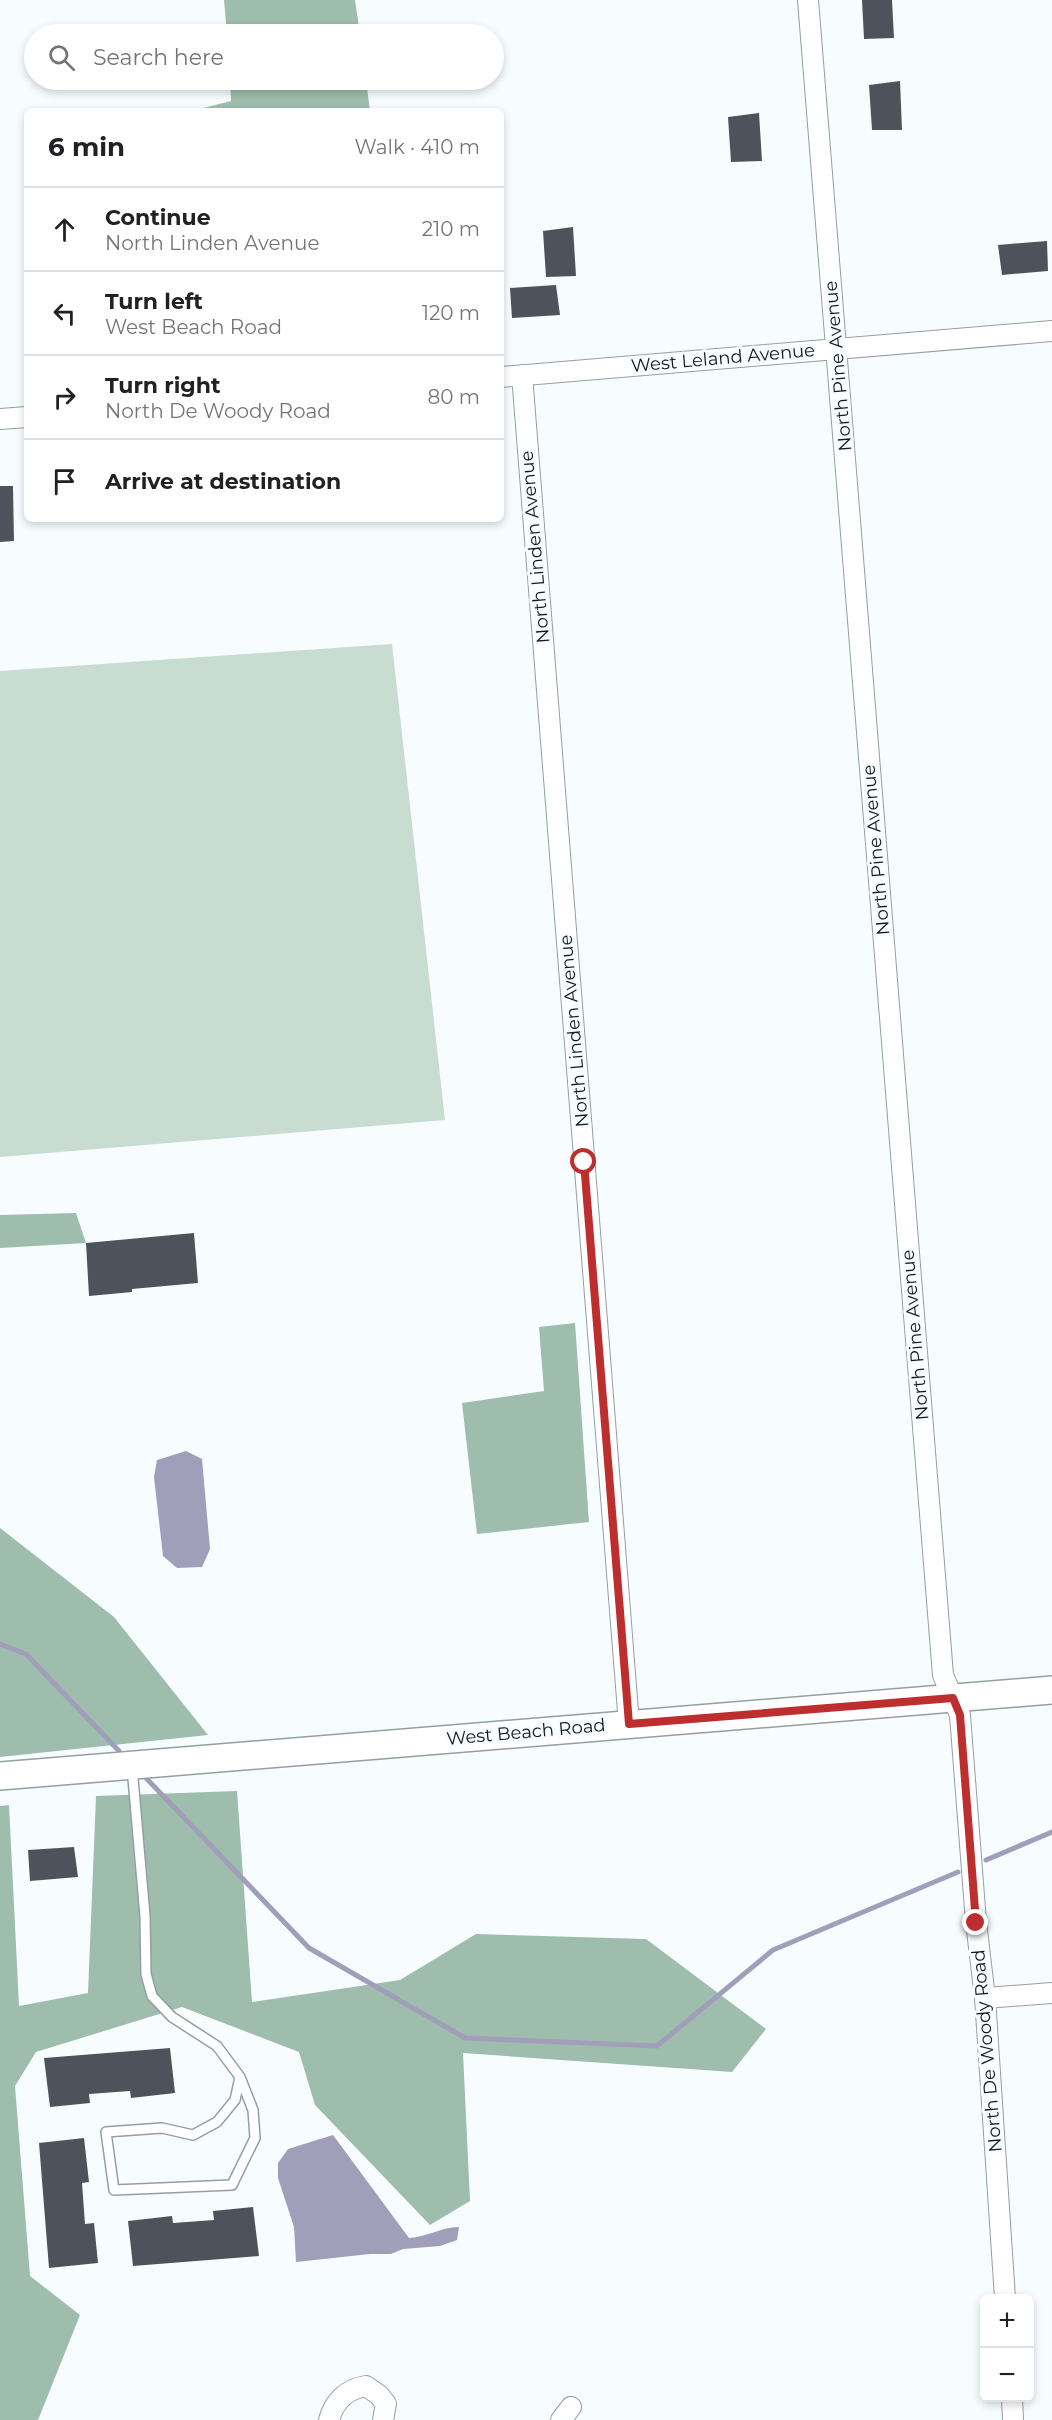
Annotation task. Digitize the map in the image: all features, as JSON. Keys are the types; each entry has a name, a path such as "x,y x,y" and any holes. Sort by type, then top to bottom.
{"street":[{"name":"North Pine Avenue","path":"808,0 943,1675 953,1698"},
{"name":"West Leland Avenue","path":"504,377 1052,331"},
{"name":"North Linden Avenue","path":"522,375 629,1724"},
{"path":"0,419 24,417"},
{"name":"West Beach Road","path":"0,1776 1052,1690"},
{"name":"North De Woody Road","path":"953,1698 960,1715 976,1923 985,1998 1005,2294"},
{"path":"985,1998 1052,1993"},
{"path":"329,2420 341,2397 355,2388 366,2386 379,2395 386,2404 383,2420"},
{"path":"1012,2402 1013,2420"}],"lane":[{"path":"131,1765 145,1916 146,1974 152,1996 172,2017 217,2046 240,2077 253,2110 255,2138 232,2185 114,2190 105,2132 162,2128 193,2135 217,2122 235,2100 240,2077"}],"green space":[{"path":"224,0 355,0 359,24 226,24"},
{"path":"230,90 367,90 370,108 204,108 231,101"},
{"path":"392,644 445,1120 0,1157 0,671"},
{"path":"76,1213 86,1243 0,1248 0,1215"},
{"path":"575,1323 589,1522 477,1534 462,1403 544,1391 539,1327"},
{"path":"0,1528 114,1617 208,1735 0,1757"},
{"path":"237,1791 252,2002 400,1980 476,1934 646,1939 766,2029 732,2072 463,2053 470,2201 430,2225 315,2105 299,2052 182,2007 36,2052 15,2086 30,2276 80,2315 38,2420 0,2420 0,1806 9,1805 19,2006 88,1993 96,1796"}],"shaded area":[{"path":"186,1451 202,1459 210,1549 202,1567 177,1568 163,1556 154,1477 157,1460"},
{"path":"333,2135 409,2238 459,2227 457,2240 440,2246 403,2249 391,2254 296,2262 294,2227 278,2178 278,2163 288,2149"}],"building":[{"path":"862,0 892,0 894,38 864,39"},
{"path":"900,81 902,130 872,130 869,85"},
{"path":"759,113 762,161 731,162 728,117"},
{"path":"573,227 576,276 546,277 543,231"},
{"path":"1047,241 1048,271 1002,275 998,245"},
{"path":"556,285 560,315 512,318 510,288"},
{"path":"0,486 13,486 14,541 0,542"},
{"path":"194,1233 198,1283 132,1289 132,1292 89,1296 86,1243"},
{"path":"74,1847 78,1877 30,1881 28,1850"},
{"path":"170,2048 175,2093 131,2098 130,2091 89,2094 90,2103 50,2107 44,2058"},
{"path":"84,2138 89,2182 82,2183 85,2224 94,2223 98,2263 49,2268 39,2143"},
{"path":"253,2207 259,2256 133,2266 128,2221 172,2216 173,2223 214,2220 213,2211"}],"waterway":[{"path":"0,1644 26,1654 119,1751"},
{"path":"146,1778 309,1948 465,2038 657,2046 773,1950 958,1872"},
{"path":"986,1860 1052,1832"}],"route":[{"path":"584,1162 629,1724 953,1698 960,1715 976,1923"}]}
